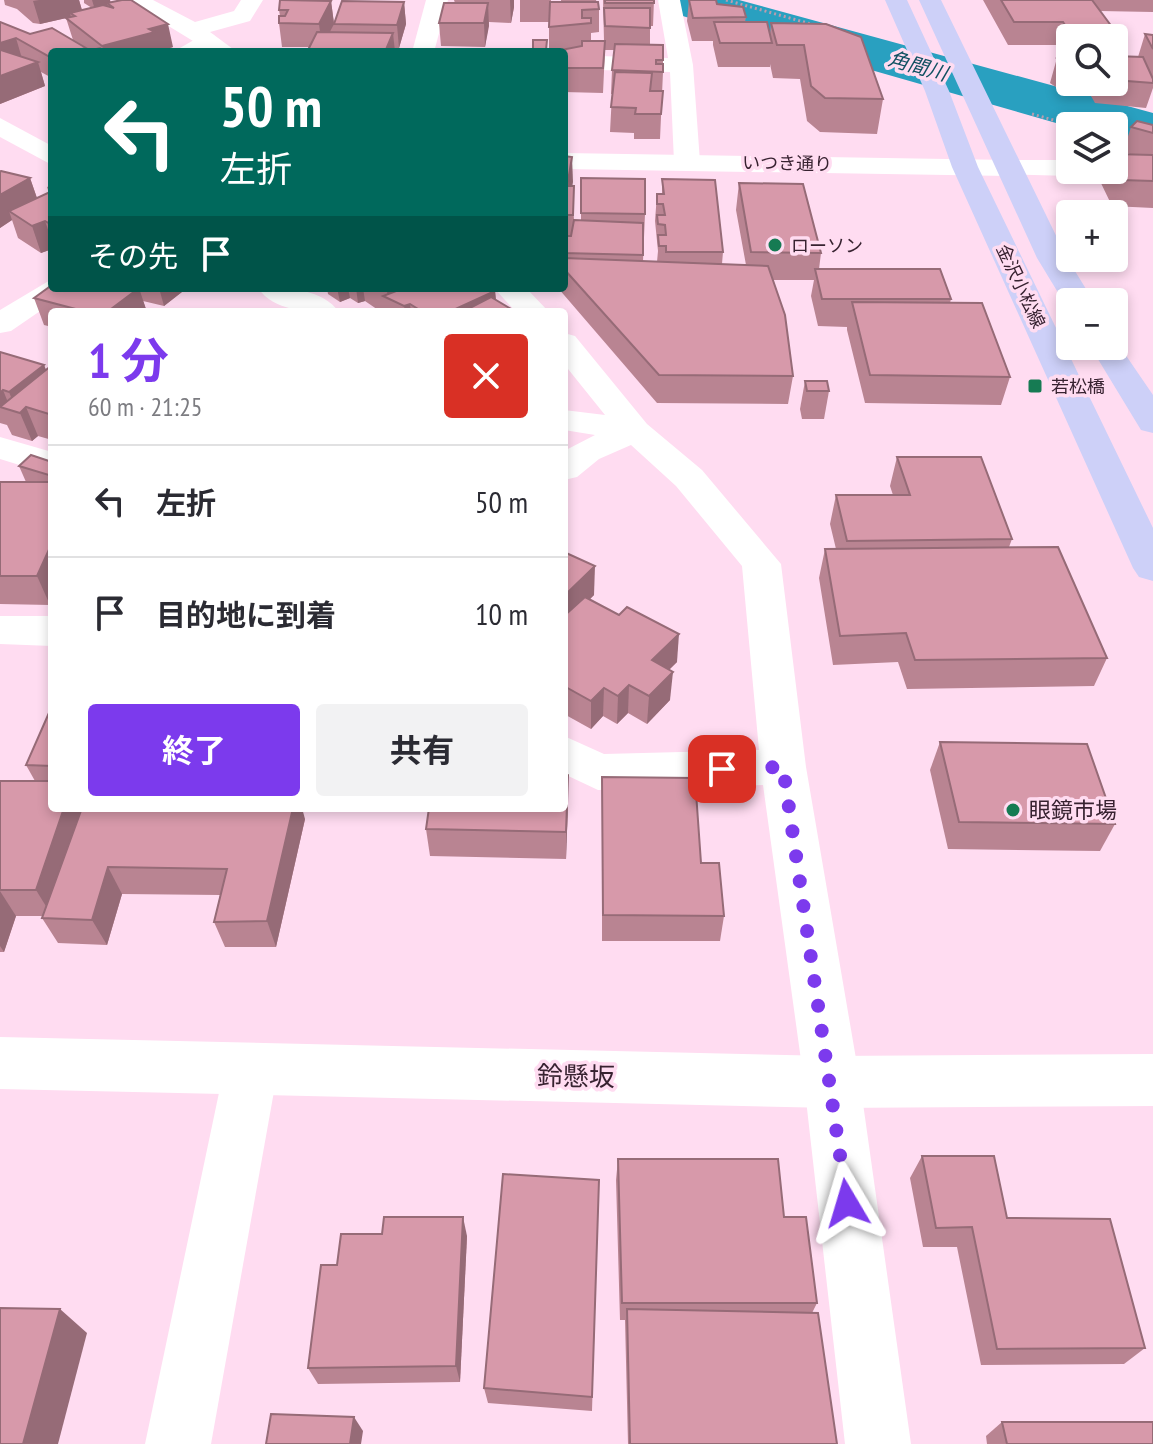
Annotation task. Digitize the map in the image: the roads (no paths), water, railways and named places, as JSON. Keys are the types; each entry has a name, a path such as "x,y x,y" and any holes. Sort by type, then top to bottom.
{"main road":[{"name":"金沢小松線","path":"896,0 937,91 965,167 1153,568"},
{"name":"金沢小松線","path":"930,0 1052,258 1070,288"},
{"path":"1115,360 1153,423"}],"street":[{"path":"137,0 194,41 214,48"},
{"path":"194,41 242,16 252,0"},
{"path":"424,48 437,0"},
{"path":"642,4 671,6 681,65 687,162"},
{"path":"568,62 681,65"},
{"path":"0,126 45,144"},
{"path":"0,161 45,144"},
{"name":"いつき通り","path":"568,161 1056,168"},
{"path":"0,324 48,292"},
{"path":"513,292 529,308"},
{"path":"281,300 309,308"},
{"path":"568,348 635,431 689,478 761,564 783,767 832,1082 878,1444"},
{"path":"568,421 635,431"},
{"path":"568,466 586,451 635,431"},
{"path":"0,448 48,463"},
{"path":"0,630 48,631"},
{"path":"568,755 598,772 783,767"},
{"name":"鈴懸坂","path":"0,1063 832,1082 1153,1080"},
{"path":"178,1444 251,1069"}],"waterway":[{"name":"角間川","path":"683,0 1153,132"}],"place":[{"name":"ローソン","path":"775,245"},
{"name":"若松橋","path":"1035,386"},
{"name":"眼鏡市場","path":"1013,810"}]}
